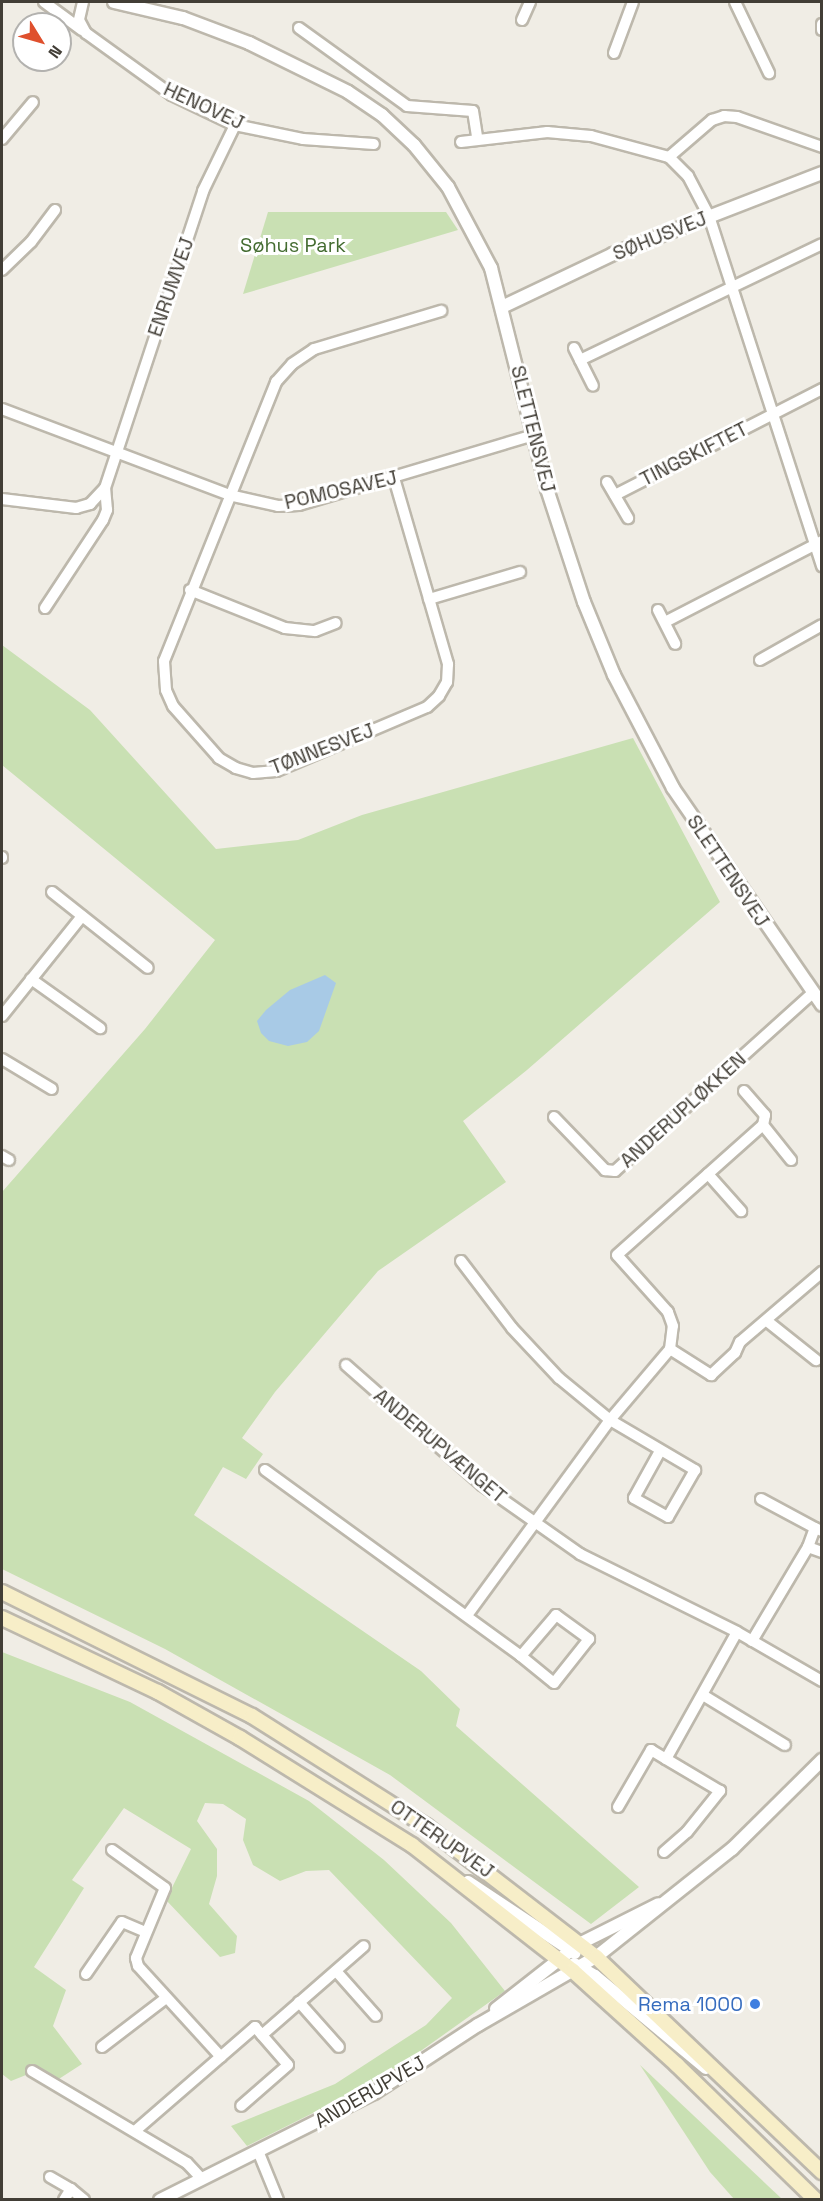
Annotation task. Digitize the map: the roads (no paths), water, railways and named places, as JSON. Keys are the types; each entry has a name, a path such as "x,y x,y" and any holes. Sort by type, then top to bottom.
{"main road":[{"name":"OTTERUPVEJ","path":"2,1592 168,1671 340,1768 426,1826 569,1952 577,1969 816,2199"},
{"name":"OTTERUPVEJ","path":"2,1618 158,1692 240,1737 326,1788 569,1952 596,1957 822,2172"}],"street":[{"name":"HENOVEJ","path":"44,2 172,94 235,125 303,139 374,144"},
{"path":"83,2 80,20 86,33"},
{"name":"SLETTENSVEJ","path":"114,2 183,18 296,63 382,115 414,145 448,187 479,242 502,307 547,489 584,602 614,675 673,788 822,1005"},
{"path":"522,20 530,2"},
{"path":"614,53 633,2"},
{"path":"735,2 769,73"},
{"path":"822,24 822,30"},
{"path":"299,28 407,106 473,111 477,137"},
{"path":"2,139 33,102"},
{"path":"461,142 477,137 547,132 591,136 669,158 712,120 724,116 737,117 822,147"},
{"name":"ENRUMVEJ","path":"116,452 203,191 235,125"},
{"name":"TINGSKIFTET","path":"669,158 697,189 709,216 818,543 822,566"},
{"name":"SØHUSVEJ","path":"502,307 613,254 822,172"},
{"path":"2,270 31,242 55,210"},
{"path":"580,360 731,285 822,244"},
{"name":"TØNNESVEJ","path":"394,478 448,664 447,681 439,696 428,706 276,771 253,773 219,758 173,706 166,690 164,661 190,590 276,382 292,364 314,349 441,311"},
{"path":"574,348 593,386"},
{"name":"TINGSKIFTET","path":"615,495 822,389"},
{"name":"POMOSAVEJ","path":"2,409 229,495 258,503 299,505 534,435"},
{"path":"45,608 103,520 107,510 105,488 116,452"},
{"path":"607,482 628,519"},
{"path":"2,499 76,508 90,504 105,488"},
{"path":"664,622 818,543"},
{"path":"429,599 520,572"},
{"path":"190,590 285,628 315,631 336,624"},
{"path":"658,610 675,644"},
{"path":"760,660 822,625"},
{"path":"52,892 148,968"},
{"path":"2,1016 82,916"},
{"path":"31,980 100,1028"},
{"name":"ANDERUPLØKKEN","path":"554,1117 605,1170 615,1171 813,993"},
{"path":"2,1059 52,1089"},
{"path":"468,1614 538,1524 610,1420 670,1349 673,1326 668,1312 617,1255 763,1125 765,1115 744,1091"},
{"path":"763,1125 791,1161"},
{"path":"708,1174 741,1211"},
{"path":"461,1261 512,1328 558,1378 610,1420 695,1470 668,1517 634,1498 660,1451"},
{"path":"670,1349 711,1376 735,1353 740,1342 822,1272"},
{"path":"767,1321 816,1360"},
{"name":"ANDERUPVÆNGET","path":"346,1365 482,1485 538,1524 626,1579 737,1632 822,1681"},
{"path":"265,1470 468,1614 554,1683 590,1639 556,1615 521,1656"},
{"path":"752,1641 818,1530 761,1499"},
{"path":"808,1547 822,1552"},
{"path":"666,1759 737,1632"},
{"path":"703,1695 785,1745"},
{"path":"618,1807 651,1750 720,1791 687,1832 664,1852"},
{"name":"ANDERUPVEJ","path":"160,2199 374,2093 478,2025 596,1957 732,1849 822,1760"},
{"path":"112,1850 165,1888 145,1932 136,1958 138,1966 221,2057"},
{"name":"ANDERUPVEJ","path":"478,2025 569,1952 650,1905 663,1903"},
{"path":"86,1974 122,1922 145,1932"},
{"path":"262,2035 364,1946"},
{"path":"577,1969 734,2088"},
{"path":"336,1971 376,2016"},
{"path":"102,2047 166,1998"},
{"path":"299,2002 339,2047"},
{"path":"135,2131 255,2027 288,2065 241,2106"},
{"path":"32,2071 187,2163 201,2178"},
{"path":"258,2151 278,2199"},
{"path":"50,2177 84,2199"},
{"path":"64,2199 71,2189"}],"water":[{"path":"325,975 336,983 319,1031 307,1042 288,1046 269,1041 261,1033 257,1021 266,1010 290,990"}],"place":[{"name":"Rema 1000","path":"755,2004"}],"park label":[{"name":"Søhus Park","path":"293,245"}]}
